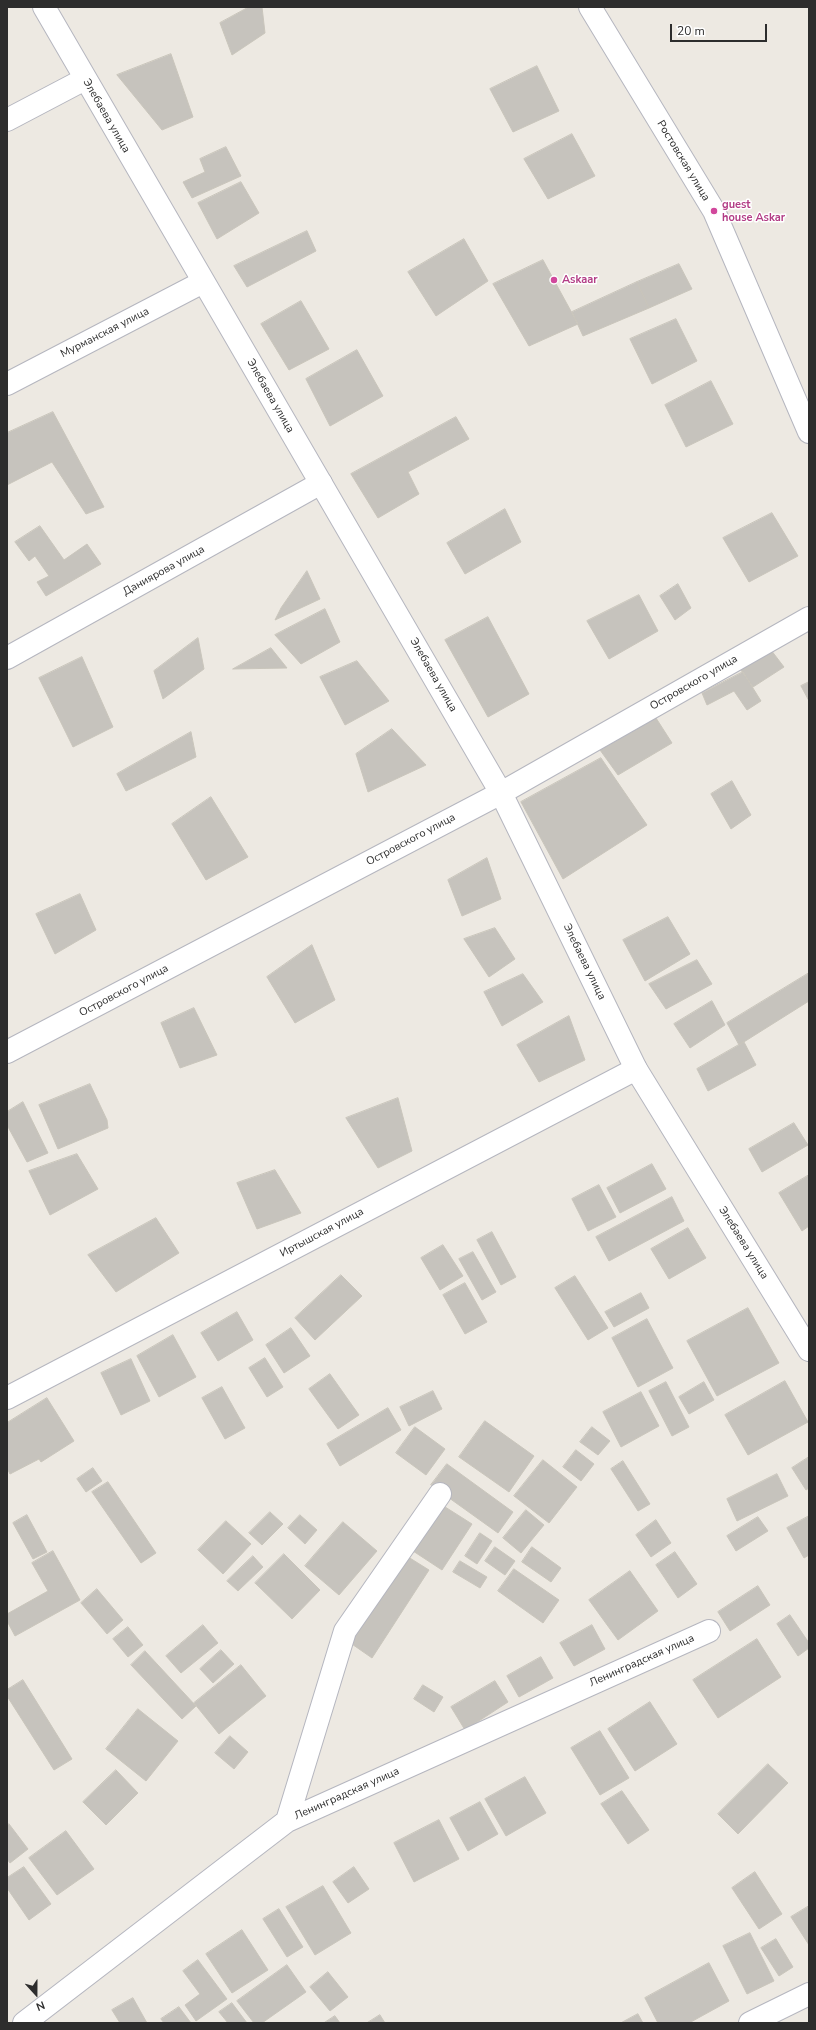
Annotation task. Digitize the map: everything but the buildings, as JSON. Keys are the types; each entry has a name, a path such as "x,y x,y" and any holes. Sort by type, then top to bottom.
{"street":[{"name":"Элебаева улица","path":"44,7 501,793 636,1069 809,1350"},
{"name":"Ростовская улица","path":"590,7 714,211 809,432"},
{"path":"7,120 85,79"},
{"name":"Мурманская улица","path":"7,384 203,282"},
{"name":"Даниярова улица","path":"7,658 321,483"},
{"name":"Островского улица","path":"7,1052 501,793 809,618"},
{"name":"Иртышская улица","path":"7,1398 636,1069"},
{"path":"287,1821 345,1631 440,1494"},
{"name":"Ленинградская улица","path":"24,2023 287,1821 709,1631"},
{"path":"750,2023 809,1994"}],"place":[{"name":"guest house Askar","path":"714,211"},
{"name":"Askaar","path":"554,280"}]}
